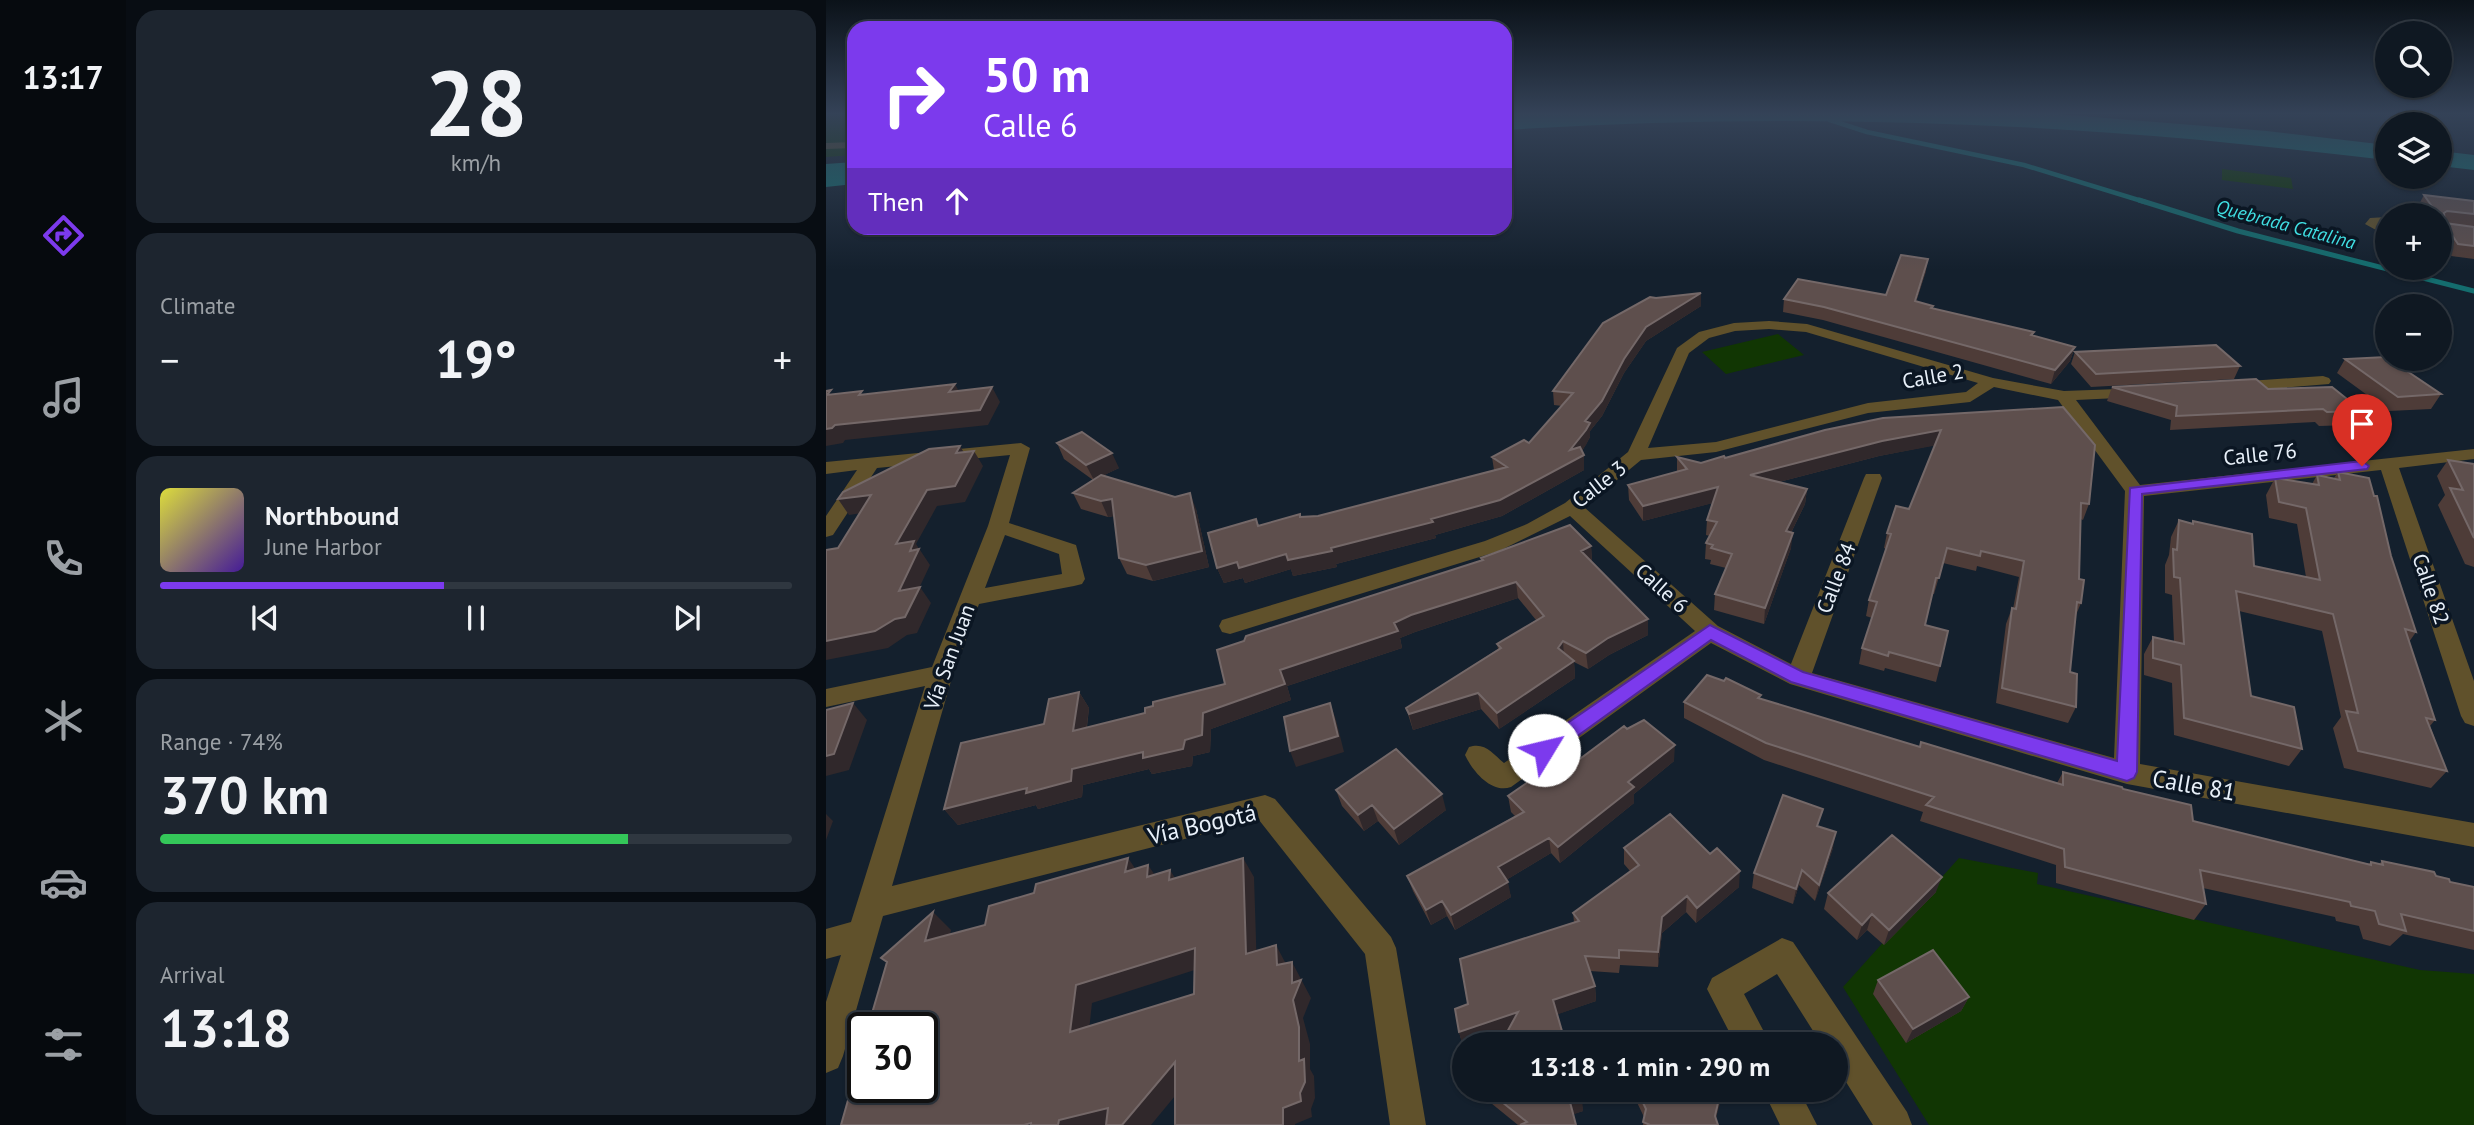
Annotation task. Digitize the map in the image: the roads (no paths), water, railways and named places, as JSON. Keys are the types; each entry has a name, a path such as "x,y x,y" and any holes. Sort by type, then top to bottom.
{"street":[{"name":"Calle 3","path":"1230,626 1492,546 1534,528 1572,507 1636,455 1682,351 1704,335 1734,327 1769,325 1807,328 1991,382"},
{"path":"2214,388 2328,385 2305,367"},
{"name":"Calle 2","path":"1636,455 1716,447 1868,408 1970,397 1991,382 2064,396 2160,391"},
{"path":"2064,396 2135,491 2127,772"},
{"name":"Vía San Juan","path":"826,468 1021,448 998,526 941,674 826,1056"},
{"name":"Calle 76","path":"2135,491 2474,454"},
{"path":"826,531 872,462"},
{"name":"Calle 82","path":"2388,463 2474,716"},
{"name":"Calle 84","path":"1798,678 1873,478"},
{"name":"Calle 6","path":"1572,507 1710,632 1798,678"},
{"path":"970,598 1074,579 1069,550 998,526"},
{"path":"1478,755 1502,779 1710,632"},
{"path":"826,698 941,674"},
{"name":"Calle 81","path":"1798,678 2127,772 2474,835"},
{"name":"Vía Bogotá","path":"867,920 1265,807 1380,948 1408,1125"},
{"path":"826,944 867,920"},
{"path":"1747,1032 1723,989 1782,953 1833,1032"},
{"path":"1848,1054 1894,1125"},
{"path":"1787,1102 1799,1125"}],"waterway":[{"name":"Quebrada Catalina","path":"2026,166 2145,202"},
{"name":"Quebrada Catalina","path":"2139,200 2238,231 2474,291"}]}
